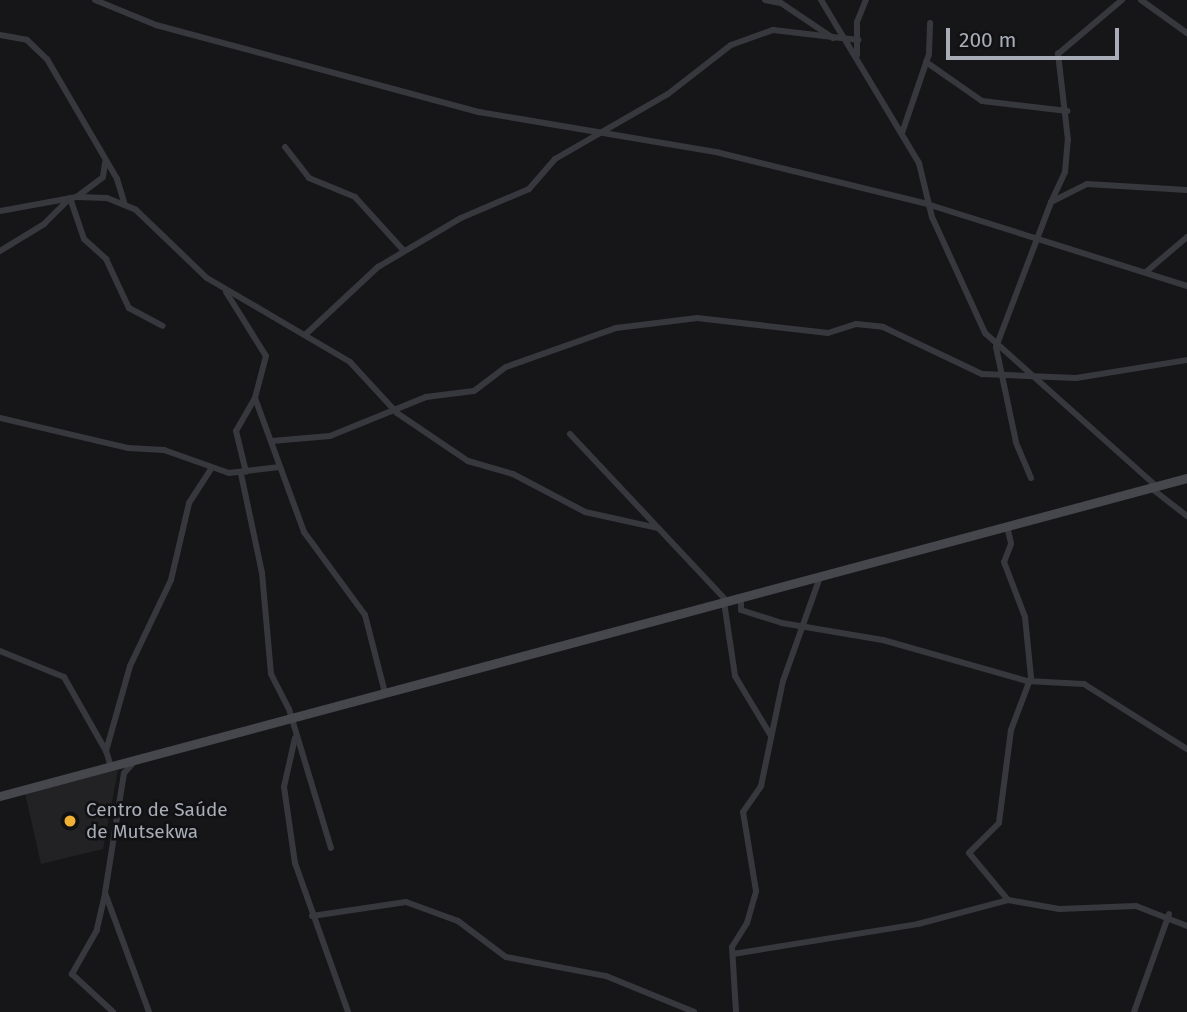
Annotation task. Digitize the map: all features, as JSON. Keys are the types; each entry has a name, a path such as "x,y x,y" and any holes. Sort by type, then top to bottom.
{"street":[{"path":"96,0 156,25 271,51 450,105 716,152 927,204 1187,286"},
{"path":"765,0 781,3 838,40"},
{"path":"821,0 858,57 919,163 927,204 972,312 996,346 1187,516"},
{"path":"858,57 858,40 866,0"},
{"path":"1031,478 1016,442 996,346 1036,239 1065,173 1067,111 1060,50 1122,0"},
{"path":"1141,0 1187,33"},
{"path":"902,133 926,62 930,23"},
{"path":"305,335 404,251 529,189 555,159 594,132 667,94 731,45 773,30 849,43 858,40"},
{"path":"0,35 27,40 47,59 104,160 125,205"},
{"path":"926,62 982,101 1067,111"},
{"path":"285,147 309,178 355,197 404,251"},
{"path":"0,251 44,224 73,197 103,177 104,160"},
{"path":"1051,202 1087,184 1187,190"},
{"path":"73,197 83,239 106,259 128,308 163,326"},
{"path":"0,211 73,197 125,205 149,218 222,288 265,351 255,398 236,431 262,573 271,674 290,714 331,848"},
{"path":"1146,272 1187,237"},
{"path":"222,288 358,368 397,413 468,460 513,474 556,501 658,527"},
{"path":"272,441 330,436 397,413 434,395 474,391 506,367 616,328 703,318 828,333 856,324 883,327 970,372 1076,378 1187,360"},
{"path":"255,398 280,467 320,559 365,615 385,693"},
{"path":"0,418 128,448 164,450 211,469 244,473 280,467"},
{"path":"570,434 726,602 735,676 771,736"},
{"path":"106,751 130,666 171,580 189,503 211,469"},
{"path":"0,796 137,760 290,714 302,715 1182,479"},
{"path":"1168,498 1182,479"},
{"path":"1007,526 1011,544 1004,562 1025,617 1028,681 1011,730 999,823 969,853 1008,900"},
{"path":"736,1012 733,954 756,891 743,812 761,786 771,736 801,626 820,576"},
{"path":"741,598 741,610 801,626 883,640 1028,681 1084,684 1187,749"},
{"path":"0,651 64,677 113,766 124,773"},
{"path":"295,735 284,787 295,863 348,1012"},
{"path":"113,1012 72,974 97,930 124,773 137,760"},
{"path":"105,893 149,1012"},
{"path":"733,954 918,925 1008,900 1059,909 1136,906 1169,914 1187,926"},
{"path":"312,916 406,902 458,920 506,957 606,976 694,1012"},
{"path":"1134,1012 1169,914"}],"shaded area":[{"name":"Centro de Saúde de Mutsekwa","path":"118,770 103,849 41,864 25,793"}],"place":[{"name":"Centro de Saúde de Mutsekwa","path":"70,821"}]}
